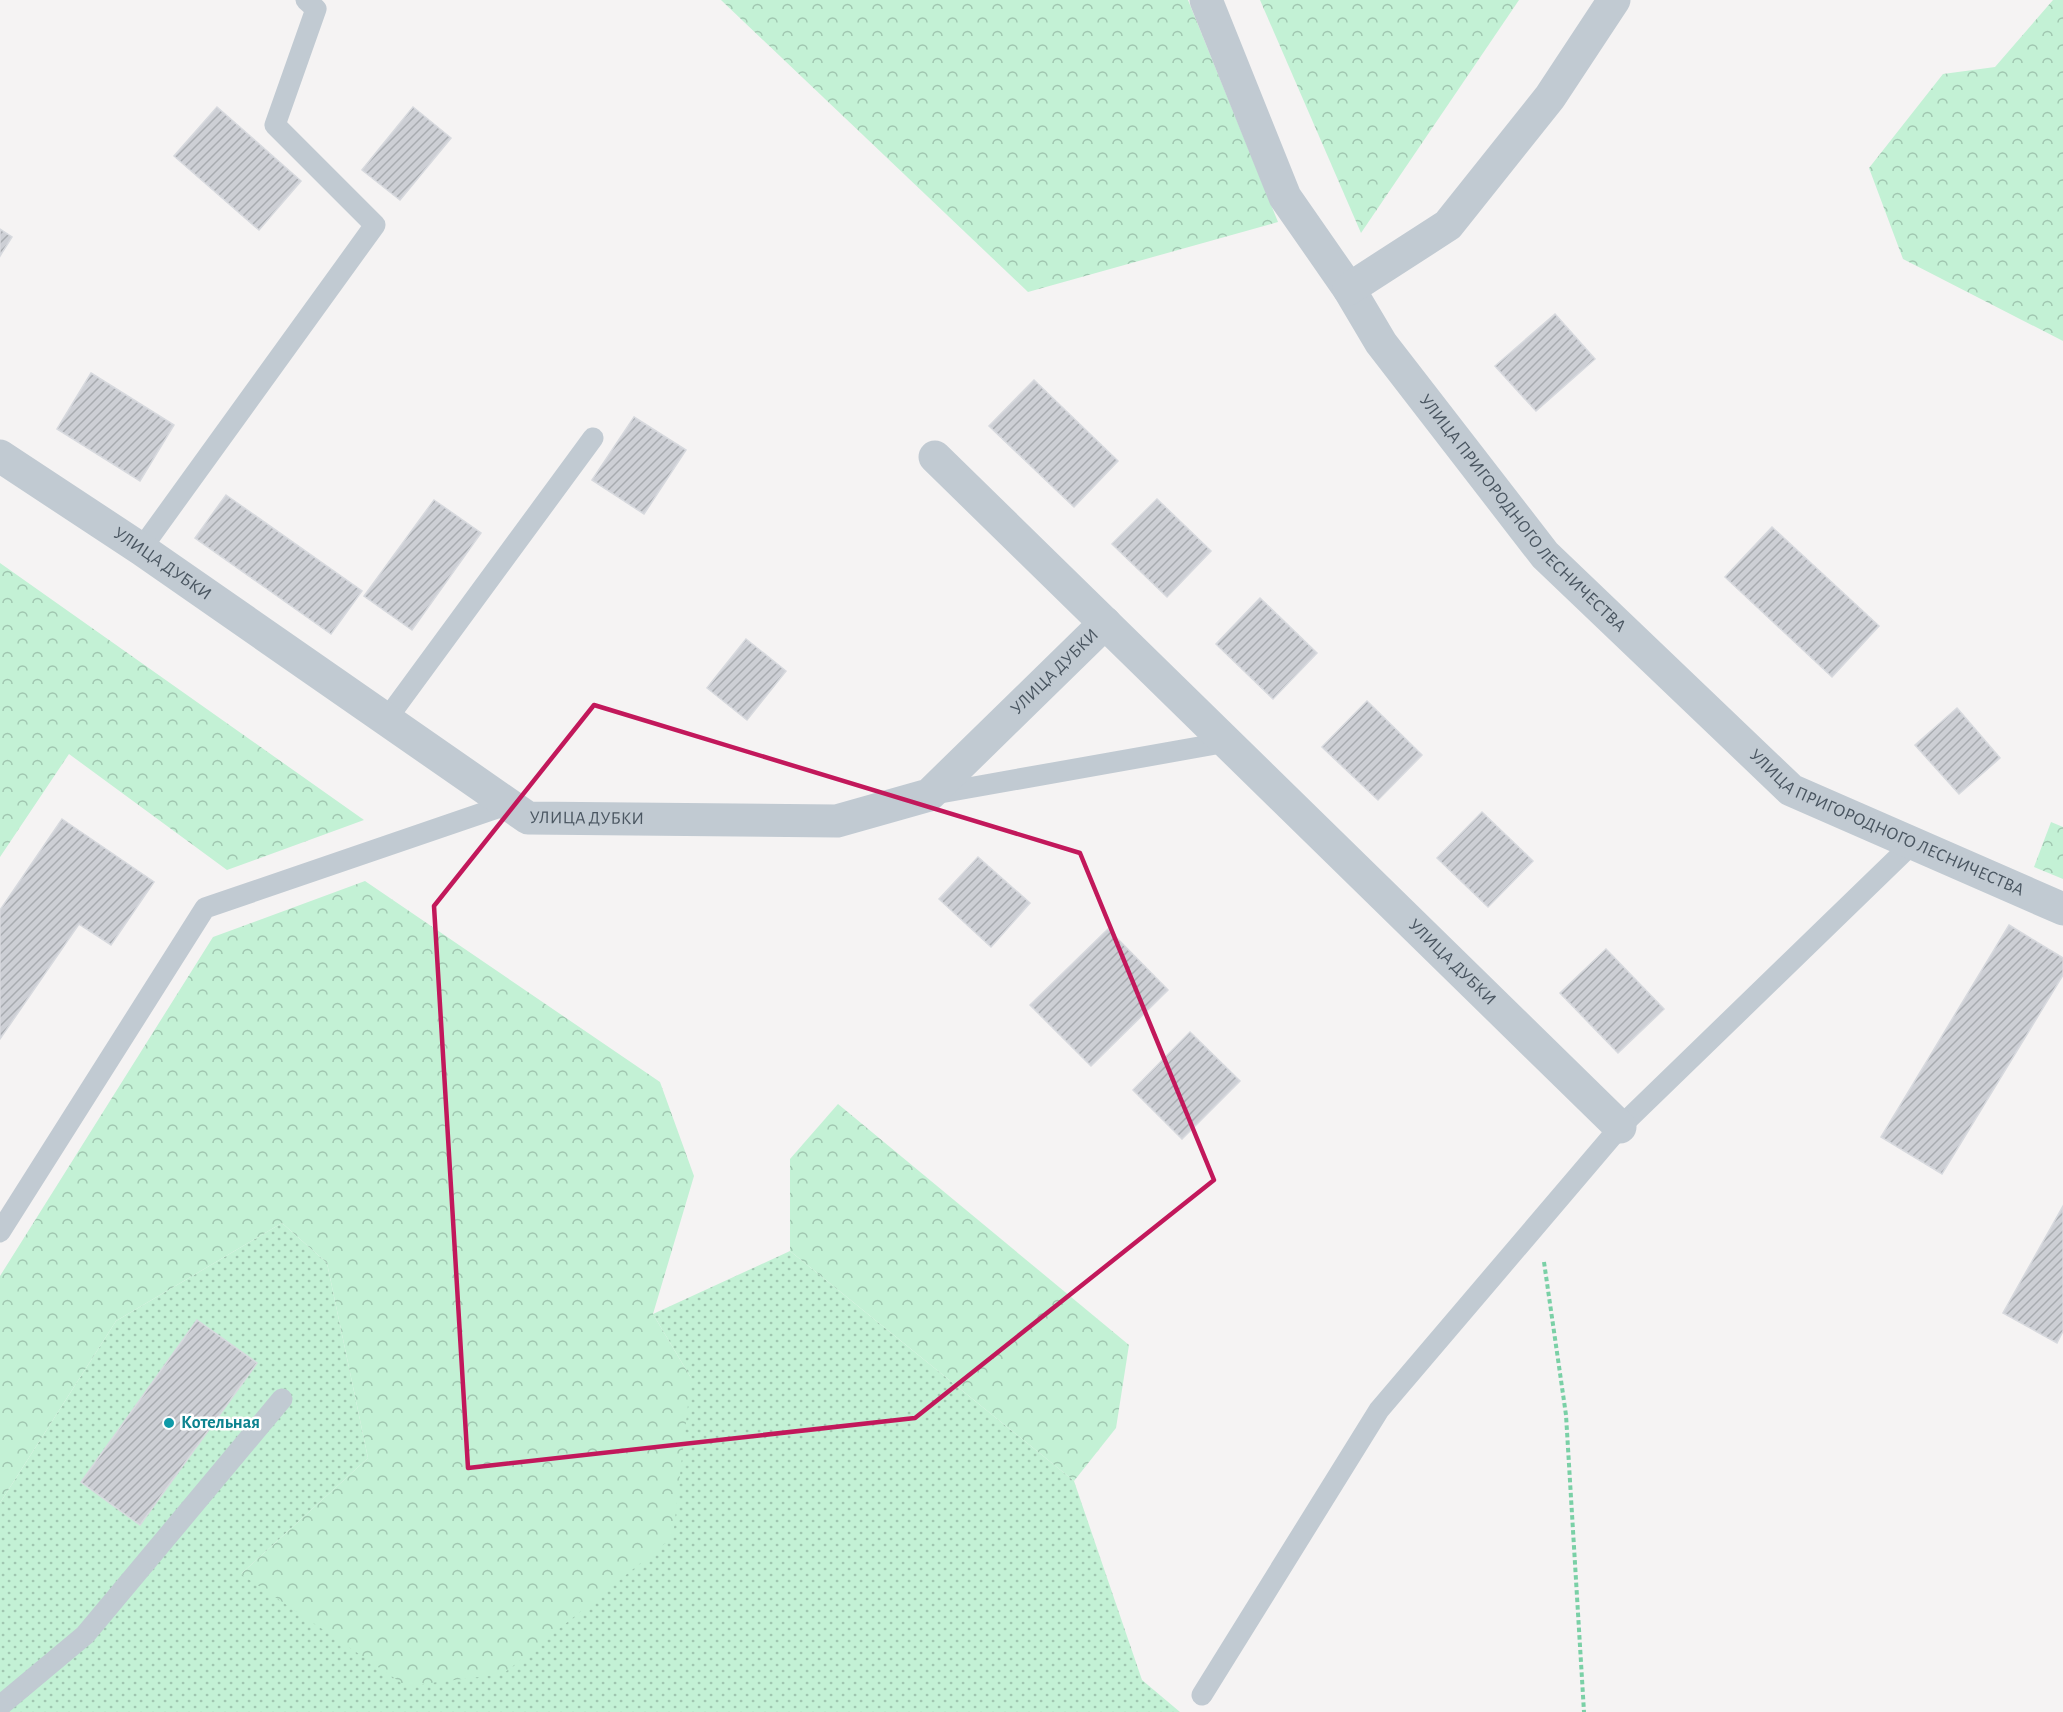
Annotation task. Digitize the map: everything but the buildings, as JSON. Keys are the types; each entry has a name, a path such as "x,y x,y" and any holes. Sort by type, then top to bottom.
{"street":[{"name":"УЛИЦА ПРИГОРОДНОГО ЛЕСНИЧЕСТВА","path":"1206,0 1286,197 1349,289 1381,343 1545,555 1791,790 2063,909"},
{"path":"1349,289 1448,225 1550,97 1614,0"},
{"name":"УЛИЦА ДУБКИ","path":"0,456 141,549 528,818 837,821 929,795 1105,623"},
{"name":"УЛИЦА ДУБКИ","path":"935,457 1620,1127"}],"lane":[{"path":"141,549 375,225 275,125 316,9 306,0"},
{"path":"386,720 593,438"},
{"path":"929,795 1227,742"},
{"path":"0,1232 205,908 508,804"},
{"path":"1202,1695 1379,1410 1620,1127 1913,843"},
{"path":"0,1707 85,1635 282,1399"}],"path":[{"path":"1543,1254 1566,1415 1584,1712"}],"highlighted area":[{"path":"594,705 1080,853 1214,1180 915,1418 468,1468 434,906"}],"green space":[{"path":"721,0 1188,0 1278,222 1028,292"},
{"path":"1260,0 1519,0 1361,233"},
{"path":"2053,0 2063,0 2063,341 1903,259 1869,168 1943,74 1995,67"},
{"path":"0,563 364,820 227,870 69,754 0,857"},
{"path":"2051,822 2063,827 2063,879 2034,867"},
{"path":"365,881 660,1082 694,1176 653,1314 691,1378 673,1537 503,1674 406,1686 241,1574 368,1458 327,1263 282,1223 116,1321 0,1503 0,1276 213,937"},
{"path":"838,1104 1129,1345 1116,1428 1074,1481 790,1251 790,1159"},
{"path":"282,1223 327,1263 368,1458 241,1574 691,1378 653,1314 790,1251 1074,1481 1142,1680 1180,1712 0,1712 0,1503 116,1321"}],"place":[{"name":"Котельная","path":"169,1423"}]}
